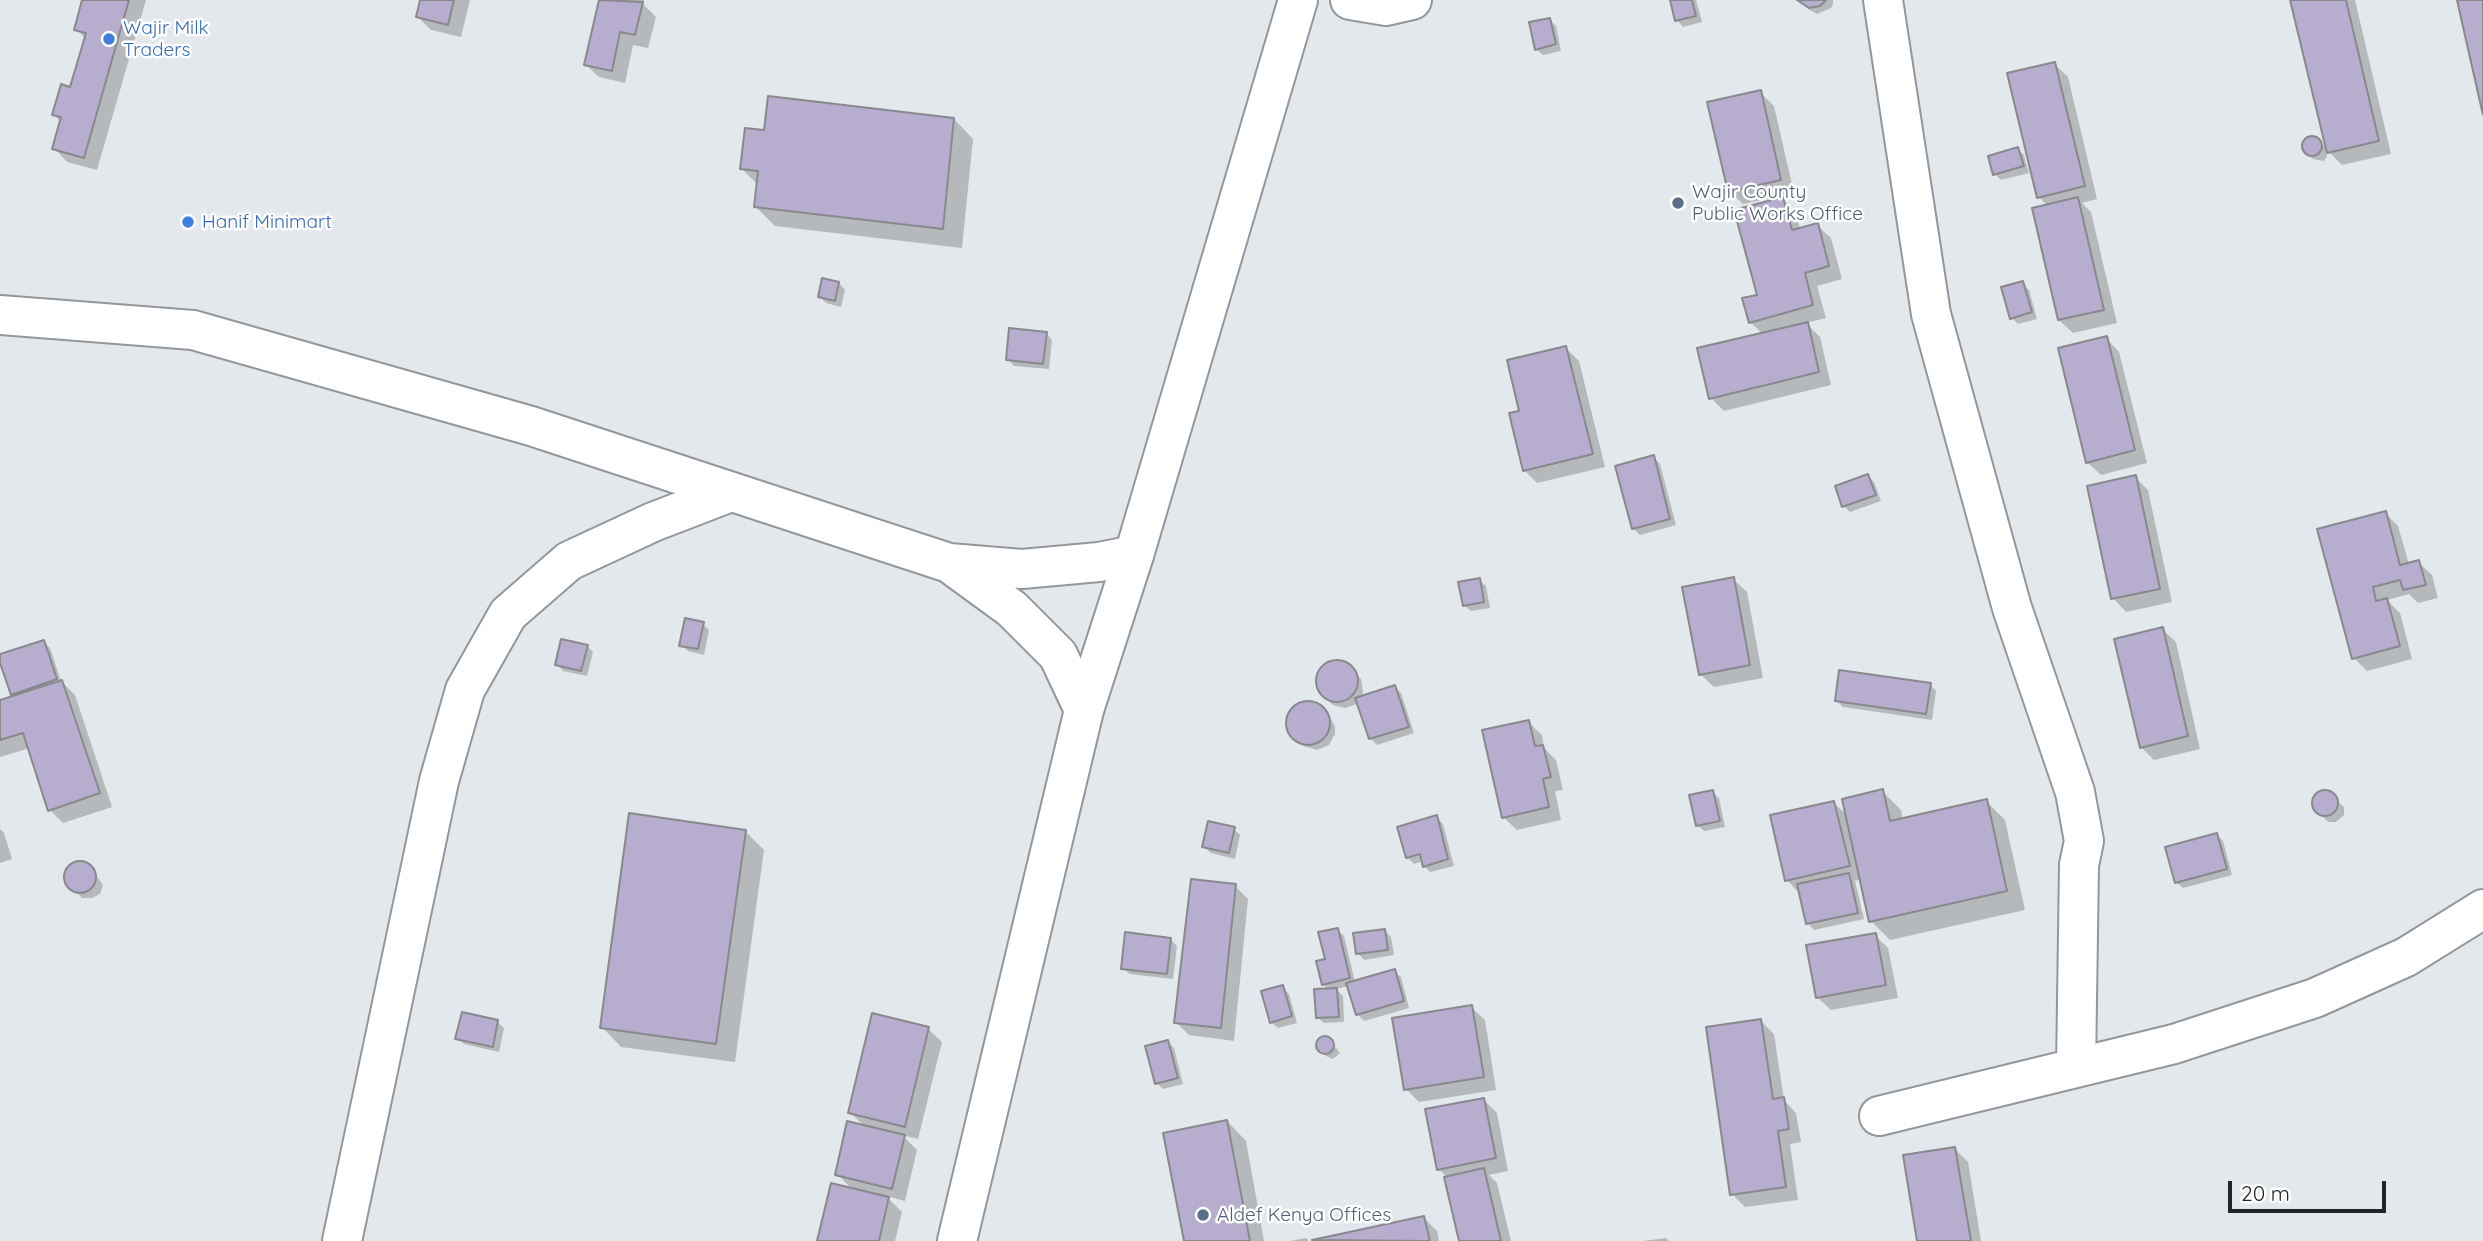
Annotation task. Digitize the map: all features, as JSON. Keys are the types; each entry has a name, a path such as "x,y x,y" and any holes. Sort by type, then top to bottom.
{"street":[{"path":"957,1241 1084,710 1134,555 1298,0"},
{"path":"1350,0 1387,6 1412,0"},
{"path":"1883,0 1931,314 2012,608 2075,792 2084,841 2079,865 2076,1068"},
{"path":"0,315 192,330 531,426 949,563 1022,569 1099,562 1134,555"},
{"path":"342,1241 439,781 465,690 508,614 569,561 653,522 732,492"},
{"path":"949,563 1012,608 1058,655 1084,710"},
{"path":"1879,1116 2174,1044 2315,998 2406,957 2483,909"}],"building":[{"path":"82,0 129,0 84,158 52,149 61,117 52,115 61,84 70,87 86,33 74,30"},
{"path":"420,0 454,0 448,25 416,17"},
{"path":"599,0 643,2 635,35 620,32 612,71 584,65"},
{"path":"1670,0 1692,0 1696,16 1675,21"},
{"path":"1797,0 1826,0 1820,6 1809,8"},
{"path":"2290,0 2346,0 2379,141 2327,153"},
{"path":"2457,0 2483,0 2483,115"},
{"path":"1550,18 1556,44 1535,50 1529,22"},
{"path":"2055,62 2085,186 2037,198 2007,73"},
{"path":"1761,90 1781,180 1728,192 1707,102"},
{"path":"768,96 954,118 943,229 754,207 758,171 740,169 745,128 764,130"},
{"path":"2312,136 2319,139 2322,146 2319,153 2312,156 2305,153 2302,146 2305,139"},
{"path":"2018,147 2024,166 1993,175 1988,156"},
{"path":"1783,197 1792,230 1818,223 1829,266 1805,273 1813,305 1749,323 1742,298 1757,295 1734,210"},
{"path":"2078,197 2104,310 2058,320 2032,208"},
{"path":"822,278 839,282 835,301 818,297"},
{"path":"2023,281 2032,312 2010,319 2001,287"},
{"path":"1808,322 1819,372 1709,399 1697,348"},
{"path":"1009,328 1047,332 1043,364 1006,360"},
{"path":"2107,336 2135,450 2086,463 2058,348"},
{"path":"1566,346 1593,454 1523,471 1509,413 1519,411 1507,360"},
{"path":"1654,455 1670,519 1632,529 1615,466"},
{"path":"1868,474 1876,495 1842,507 1835,486"},
{"path":"2136,475 2160,589 2111,599 2087,486"},
{"path":"2386,511 2400,565 2419,560 2426,585 2403,590 2400,580 2373,587 2376,601 2387,598 2400,646 2352,659 2317,529"},
{"path":"1734,577 1750,665 1699,675 1682,587"},
{"path":"1480,578 1484,602 1463,606 1458,582"},
{"path":"685,618 704,622 698,649 679,646"},
{"path":"2163,627 2188,736 2140,748 2114,639"},
{"path":"561,639 588,645 581,671 555,665"},
{"path":"44,640 57,679 11,695 0,663 0,654"},
{"path":"1337,660 1352,666 1358,681 1352,696 1337,702 1322,696 1316,681 1322,666"},
{"path":"1839,670 1931,683 1926,714 1835,701"},
{"path":"62,680 100,793 48,811 23,733 0,740 0,700"},
{"path":"1395,685 1409,727 1369,739 1355,698"},
{"path":"1308,701 1323,708 1330,723 1323,738 1308,745 1293,738 1286,723 1293,708"},
{"path":"1529,720 1535,746 1543,745 1551,777 1543,779 1549,807 1502,818 1482,730"},
{"path":"1883,789 1890,821 1987,799 2007,891 1869,922 1842,799"},
{"path":"1713,790 1720,821 1696,826 1689,795"},
{"path":"2325,790 2334,794 2338,803 2334,812 2325,816 2316,812 2312,803 2316,794"},
{"path":"1834,801 1850,866 1785,881 1770,815"},
{"path":"629,813 746,830 716,1044 600,1028"},
{"path":"1437,815 1448,859 1423,867 1420,854 1406,858 1397,827"},
{"path":"1208,821 1235,827 1229,853 1202,847"},
{"path":"2217,833 2227,869 2175,883 2165,847"},
{"path":"80,861 91,866 96,877 91,888 80,893 69,888 64,877 69,866"},
{"path":"1849,873 1858,913 1806,924 1797,884"},
{"path":"1191,879 1236,884 1221,1028 1174,1023"},
{"path":"1338,928 1350,978 1322,985 1316,961 1325,959 1318,932"},
{"path":"1385,929 1388,950 1356,954 1353,933"},
{"path":"1125,932 1171,938 1167,974 1121,969"},
{"path":"1876,933 1886,985 1816,998 1806,945"},
{"path":"1395,969 1404,1001 1356,1015 1346,983"},
{"path":"1283,985 1292,1016 1270,1023 1261,991"},
{"path":"1337,988 1339,1017 1316,1018 1314,989"},
{"path":"1472,1005 1484,1077 1404,1090 1392,1018"},
{"path":"462,1012 498,1020 493,1047 455,1039"},
{"path":"872,1013 929,1027 905,1127 848,1113"},
{"path":"1761,1019 1773,1099 1784,1097 1789,1129 1778,1131 1786,1187 1730,1195 1706,1027"},
{"path":"1325,1036 1331,1039 1334,1045 1331,1051 1325,1054 1319,1051 1316,1045 1319,1039"},
{"path":"1168,1040 1178,1078 1155,1084 1145,1046"},
{"path":"1484,1098 1496,1158 1437,1170 1425,1109"},
{"path":"1227,1120 1250,1241 1184,1241 1163,1133"},
{"path":"847,1121 905,1135 892,1189 835,1175"},
{"path":"1955,1147 1971,1241 1917,1241 1903,1155"},
{"path":"1484,1168 1501,1241 1459,1241 1444,1177"},
{"path":"831,1183 889,1197 879,1241 817,1241"},
{"path":"1424,1216 1430,1241 1312,1240"}],"place":[{"name":"Wajir Milk Traders","path":"109,39"},
{"name":"Wajir County Public Works Office","path":"1678,203"},
{"name":"Hanif Minimart","path":"188,222"},
{"name":"Aldef Kenya Offices","path":"1203,1215"}]}
